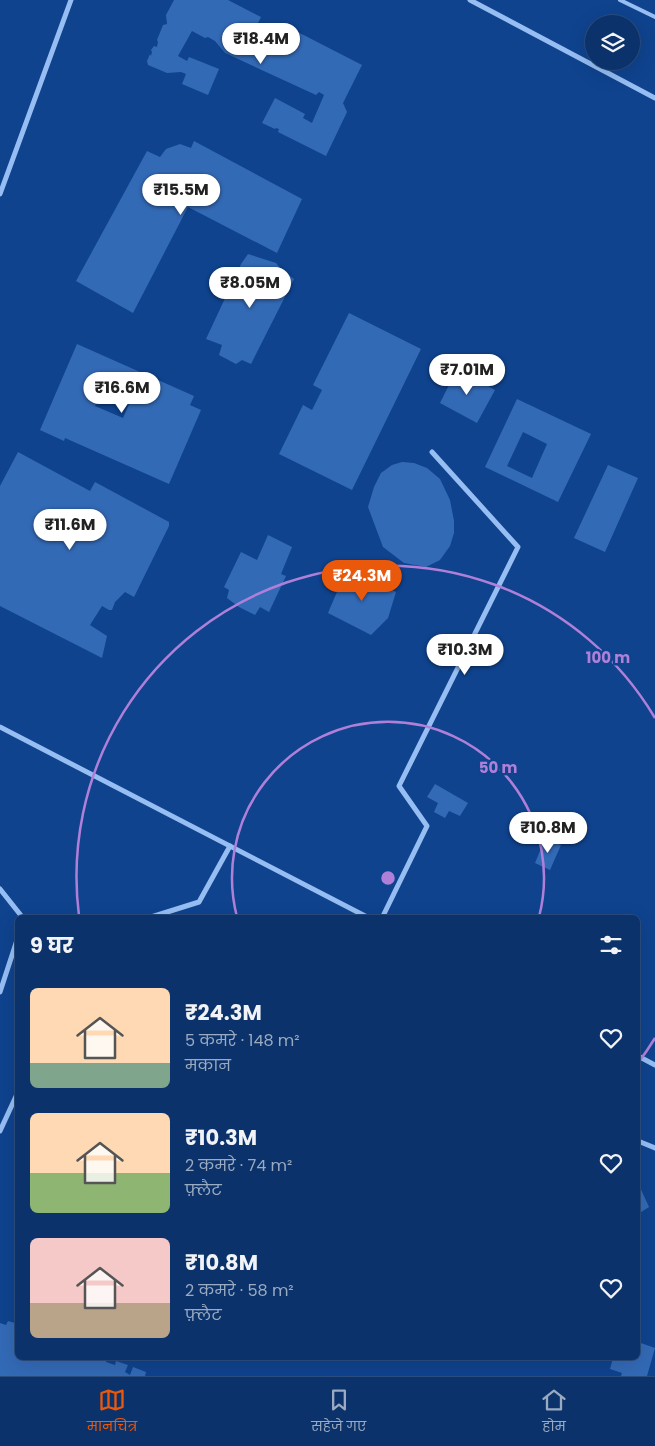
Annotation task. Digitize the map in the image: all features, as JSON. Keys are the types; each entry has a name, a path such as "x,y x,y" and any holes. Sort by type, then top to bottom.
{"street":[{"path":"0,194 71,0"},
{"path":"470,0 655,98"},
{"path":"383,915 427,826 399,786 518,547 432,452"},
{"path":"0,727 362,915"},
{"path":"158,915 200,902 230,846"},
{"path":"0,889 21,915"},
{"path":"0,992 15,946"},
{"path":"640,1057 655,1065"},
{"path":"0,1131 15,1098"},
{"path":"640,1142 655,1148"}],"lane":[{"path":"620,0 655,18"}],"building":[{"path":"174,0 228,0 261,17 251,37 278,51 290,28 362,65 343,103 347,112 326,156 278,132 279,129 262,123 275,98 305,114 303,118 312,123 324,95 319,92 316,95 225,53 215,41 192,31 178,56 187,61 189,57 219,69 208,95 182,84 186,74 181,72 167,73 148,65 147,61 150,54 151,56 151,50 154,46 157,47 157,40 163,25 167,24 166,15"},
{"path":"194,141 302,199 277,253 188,207 133,313 76,281 147,151 160,157 166,149 180,144 191,148"},
{"path":"248,254 276,263 294,279 251,364 242,360 236,364 219,355 222,345 206,339 241,264"},
{"path":"349,313 421,349 352,490 279,454 303,405 312,410 322,390 313,385"},
{"path":"77,344 194,396 190,405 201,410 169,484 65,438 64,441 40,430","holes":["101,391 129,404 123,418 95,406"]},
{"path":"457,369 495,390 477,423 440,403"},
{"path":"517,399 591,434 558,502 485,467","holes":["523,432 547,444 532,478 507,466"]},
{"path":"18,452 90,491 95,482 169,522 169,526 134,597 125,592 115,602 112,610 102,606 90,625 107,636 102,658 0,606 0,486"},
{"path":"402,462 414,463 427,468 440,479 450,500 454,533 450,546 440,560 426,567 404,563 383,547 368,507 374,487 381,473 392,465"},
{"path":"608,465 638,478 605,552 574,538"},
{"path":"268,535 292,547 281,574 286,576 269,612 260,607 255,615 227,598 229,590 224,587 241,552 257,560"},
{"path":"348,566 396,592 388,618 371,635 328,613"},
{"path":"435,784 468,803 460,816 449,811 445,818 434,812 438,803 427,797"},
{"path":"545,839 561,845 550,870 535,863"},
{"path":"640,1187 649,1207 640,1213"},
{"path":"8,1321 15,1323 15,1360 106,1360 106,1362 115,1365 116,1361 128,1365 125,1372 130,1375 133,1367 146,1372 145,1376 0,1376 0,1323 6,1325"},
{"path":"640,1343 655,1348 647,1376 621,1376 622,1373 610,1369 612,1360 640,1360"}]}
